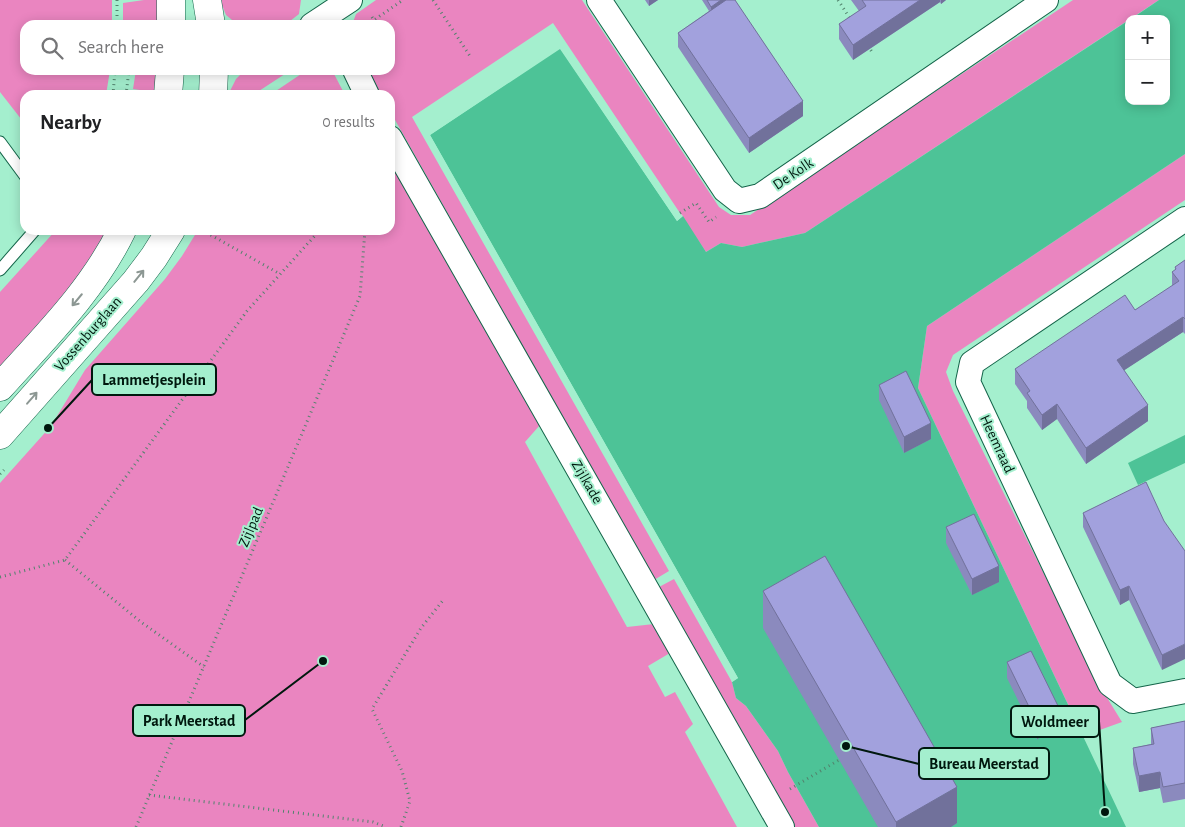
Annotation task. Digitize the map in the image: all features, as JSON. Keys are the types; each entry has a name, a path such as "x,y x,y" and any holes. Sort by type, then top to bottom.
{"street":[{"path":"171,0 171,20"},
{"path":"207,0 210,20"},
{"name":"De Kolk","path":"600,0 725,190 739,201 760,196 1046,0"},
{"path":"322,16 360,7"},
{"path":"168,90 170,75"},
{"path":"213,90 214,75"},
{"path":"357,75 365,90"},
{"name":"Zijlkade","path":"395,147 782,827"},
{"name":"Heemraad","path":"1185,219 972,363 968,382 1110,684 1134,701 1185,691"},
{"name":"Vossenburglaan","path":"0,387 81,296 120,235"},
{"name":"Vossenburglaan","path":"0,435 136,280 168,235"}],"lane":[{"path":"0,142 20,169"},
{"path":"0,270 31,235"}],"path":[{"path":"117,0 117,20"},
{"path":"360,7 374,20 403,0"},
{"path":"433,0 470,56"},
{"path":"838,0 852,22"},
{"path":"867,45 872,52"},
{"path":"114,90 115,75"},
{"path":"126,90 128,75"},
{"path":"211,235 280,274"},
{"path":"0,577 65,560 247,311 315,235"},
{"name":"Zijlpad","path":"136,827 360,296 365,235"},
{"path":"0,474 4,470"},
{"path":"65,560 142,622 204,667"},
{"path":"401,827 410,801 402,771 372,709 421,628 444,599"},
{"path":"796,786 839,760"},
{"path":"150,795 373,822 386,827"}],"shaded area":[{"path":"0,0 112,0 112,20 20,20 20,75 109,75 107,90 20,90 20,118 0,92"},
{"path":"159,0 160,20 123,20 123,3"},
{"path":"220,0 301,0 299,14 291,20 232,20 226,15"},
{"path":"376,0 582,0 719,207 731,215 750,215 1073,0 1159,0 1136,15 1125,15 1125,22 805,233 742,247 721,243 706,252 553,23 412,117 669,571 654,580 395,120 395,90 378,90 370,75 395,75 395,20 354,20 356,14"},
{"path":"1159,0 1185,0 1185,154 927,326 918,388 1126,827 819,827 778,751 746,706 736,698 732,682 738,678 430,135 560,48 677,221 683,216 706,252 721,243 742,247 805,233 1125,23 1125,105 1170,105 1170,15 1137,15"},
{"path":"135,75 157,75 154,90 133,89"},
{"path":"240,75 283,75 261,90 230,90"},
{"path":"300,75 335,75 342,90 277,90"},
{"path":"1185,154 1185,200 953,355 946,372 953,391 1098,683 1122,722 1083,736 918,388 927,326"},
{"path":"395,170 540,425 525,442 627,627 654,624 670,653 648,666 665,697 675,692 693,724 685,732 737,827 0,827 0,483 51,426 85,370 165,279 195,235 395,235"},
{"path":"51,235 104,235 87,267 0,372 0,292"},
{"path":"1185,435 1185,463 1138,485 1128,463"},
{"path":"674,579 732,682 736,698 746,706 778,751 819,827 795,827 659,587"}],"pier":[{"path":"560,46 677,217 681,214 683,216 677,221 560,49 430,135 738,678 732,682 731,680 735,678 427,135"}],"building":[{"path":"707,0 721,0 711,7"},
{"path":"726,0 735,0 803,101 749,138 678,33"},
{"path":"862,0 920,0 853,45 839,24 866,6"},
{"path":"1185,260 1185,319 1183,317 1117,360 1148,405 1086,448 1057,404 1042,415 1027,393 1030,391 1015,369 1125,295 1135,310 1179,281 1172,272 1176,269 1175,267"},
{"path":"906,371 931,423 904,437 879,385"},
{"path":"1146,482 1164,521 1185,551 1185,644 1162,655 1129,586 1120,590 1083,513"},
{"path":"974,514 999,566 972,579 946,527"},
{"path":"825,556 957,787 896,822 763,591"},
{"path":"1031,651 1061,712 1037,723 1007,662"},
{"path":"1185,721 1185,783 1163,787 1160,772 1139,776 1133,748 1154,744 1151,728"}],"place":[{"name":"Lammetjesplein","path":"48,428"},
{"name":"Park Meerstad","path":"323,661"},
{"name":"Bureau Meerstad","path":"846,746"},
{"name":"Woldmeer","path":"1105,812"}]}
